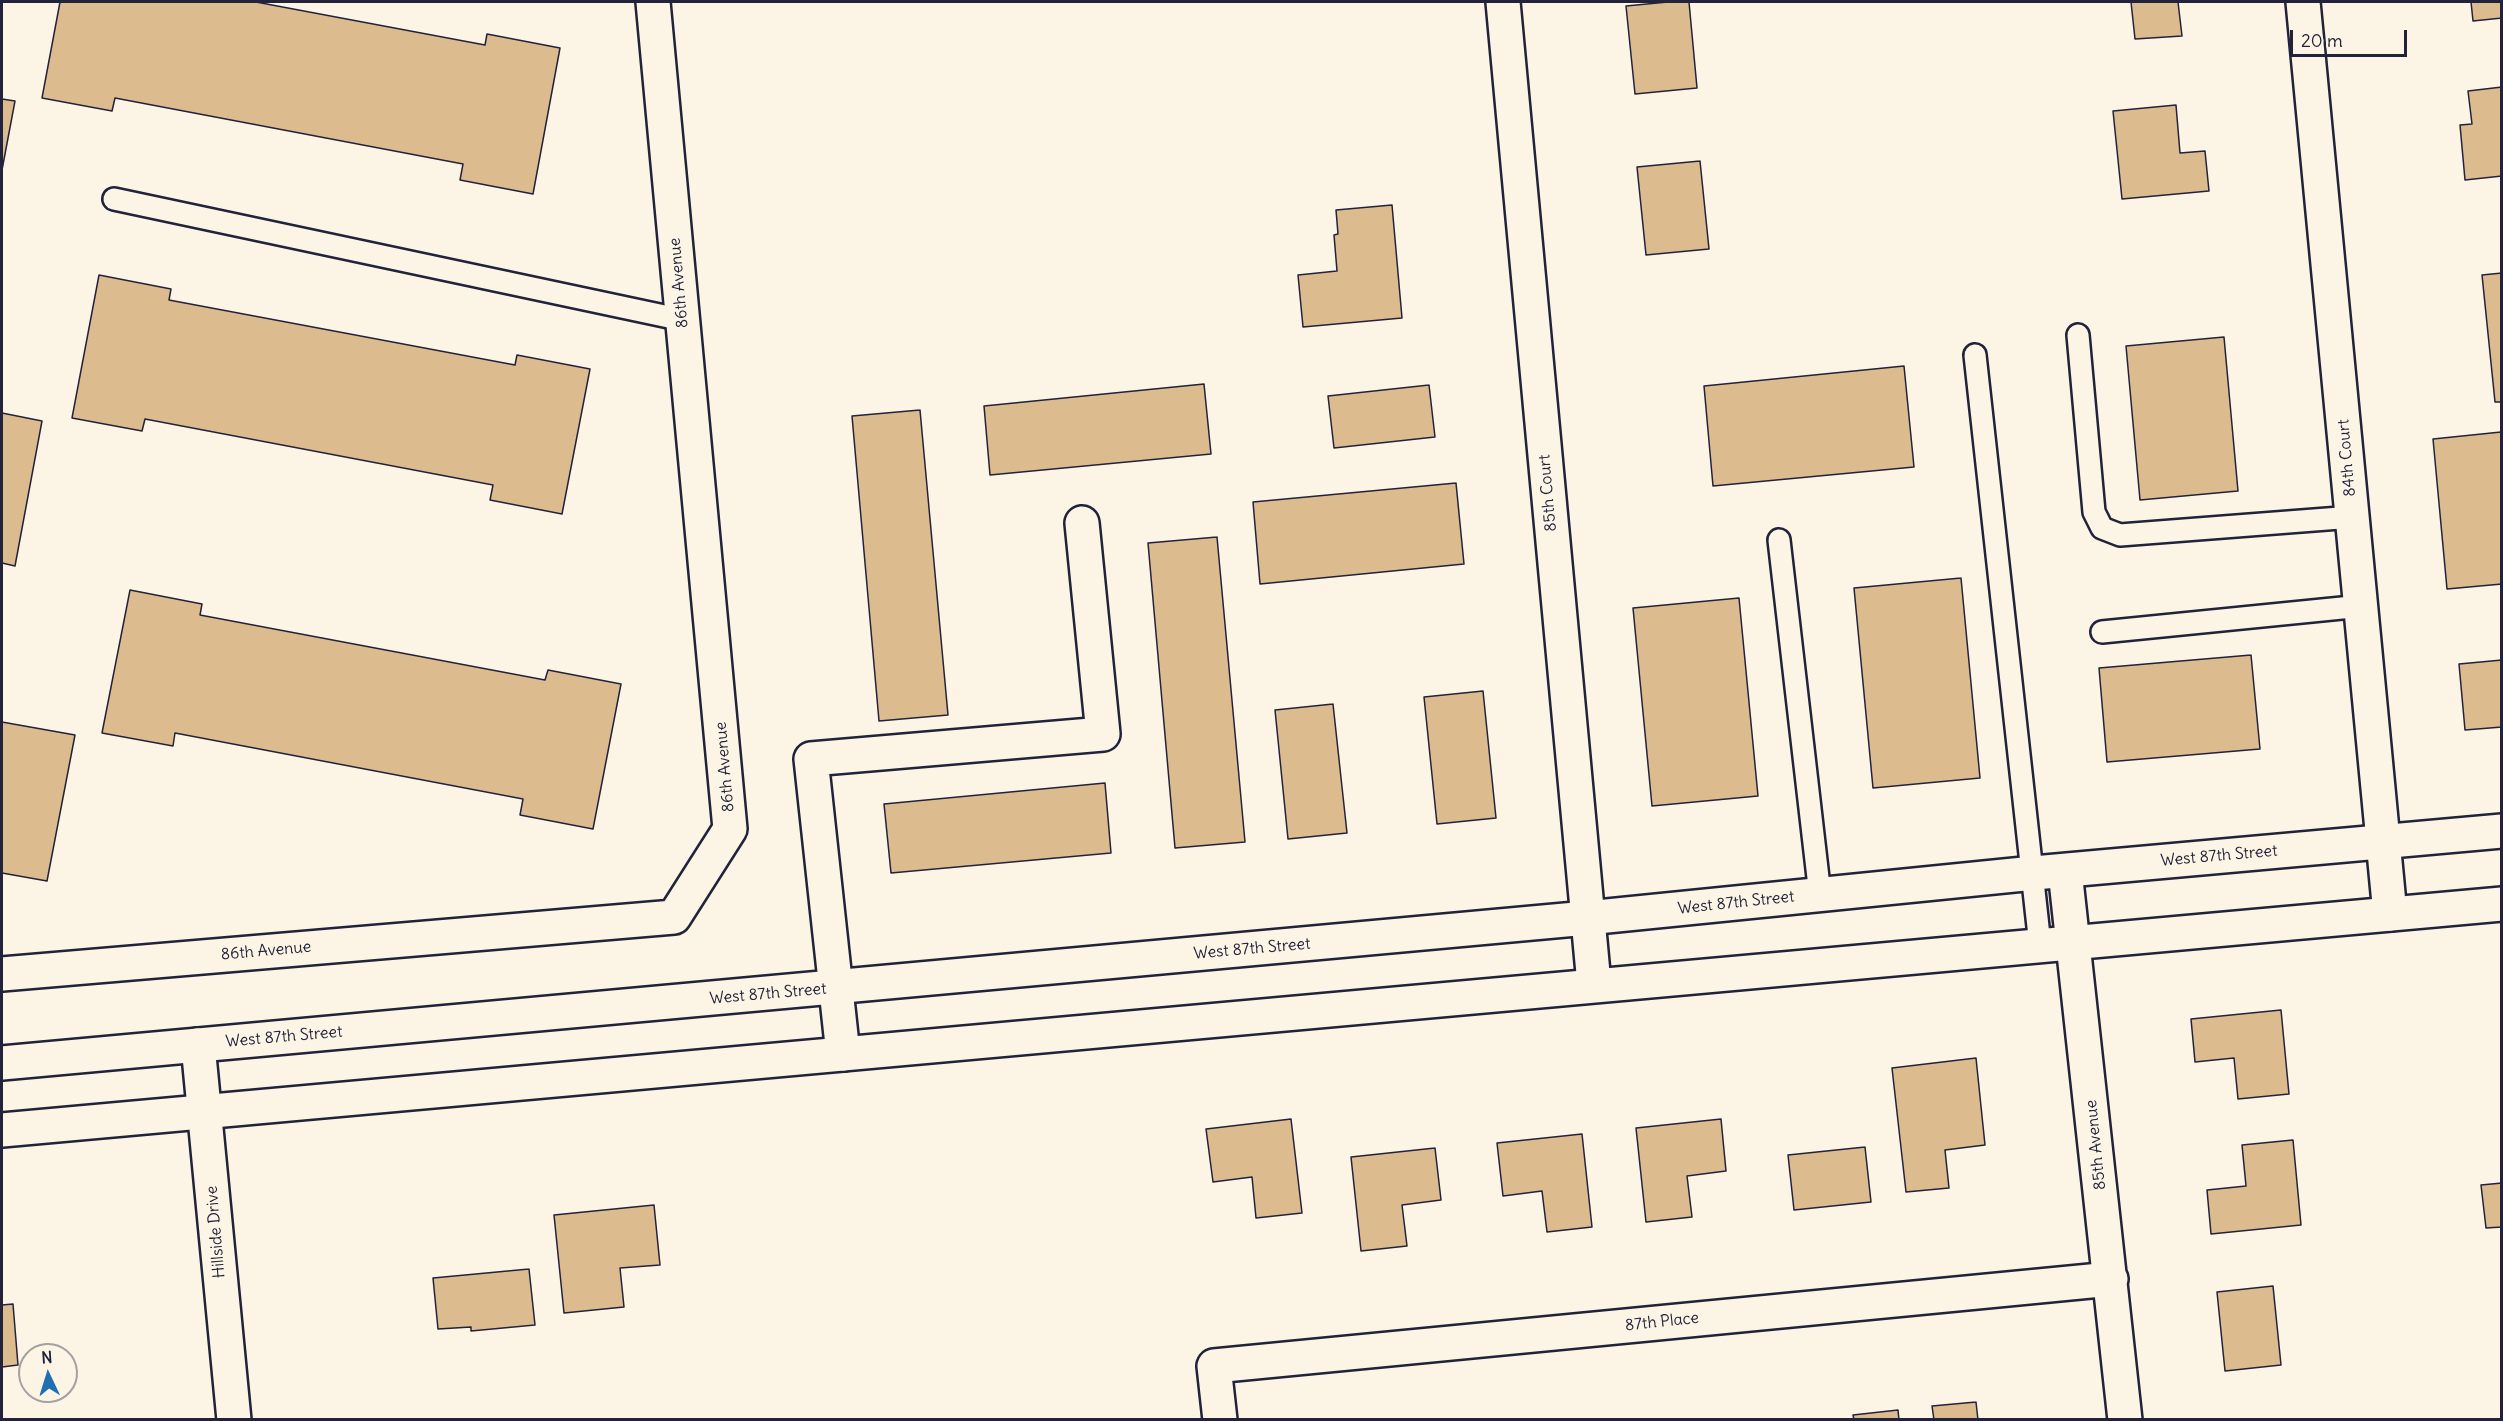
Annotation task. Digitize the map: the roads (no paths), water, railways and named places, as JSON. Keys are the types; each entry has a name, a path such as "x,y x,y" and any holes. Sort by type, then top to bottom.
{"street":[{"name":"86th Avenue","path":"2,974 674,917 730,829 653,2"},
{"name":"85th Court","path":"1503,2 1594,984"},
{"name":"84th Court","path":"2304,2 2390,914"},
{"path":"843,1054 811,759 1103,734 1082,523"},
{"name":"West 87th Street","path":"2,1063 837,988 2502,831"},
{"name":"85th Avenue","path":"2049,872 2073,943 2125,1419"},
{"path":"2,1130 1594,984 2502,904"},
{"name":"Hillside Drive","path":"198,1045 234,1419"},
{"name":"87th Place","path":"1220,1419 1214,1366 2111,1278"}],"lane":[{"path":"114,199 683,320"},
{"path":"2078,335 2094,512 2103,528 2120,535 2353,517"},
{"path":"1975,355 2049,872 2040,945"},
{"path":"1779,540 1820,895"},
{"path":"2102,632 2362,606"}]}
